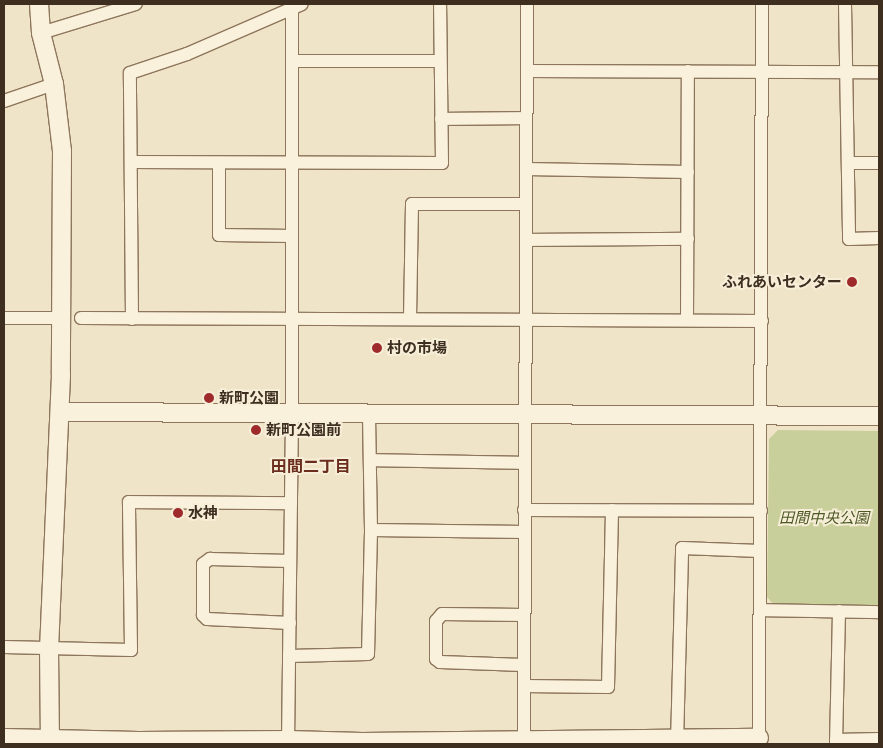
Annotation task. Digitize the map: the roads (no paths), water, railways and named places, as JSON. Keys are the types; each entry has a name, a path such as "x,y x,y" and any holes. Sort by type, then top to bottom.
{"street":[{"path":"39,4 41,33 54,84 62,151 60,412 49,649 50,742"},
{"path":"41,33 136,4"},
{"path":"131,162 442,164 440,4"},
{"path":"524,742 527,4"},
{"path":"4,738 50,742 138,743 758,741 762,416 762,4"},
{"path":"845,4 849,238 879,238"},
{"path":"132,318 130,73 187,54 295,5 292,60 292,413 288,742"},
{"path":"292,60 440,61"},
{"path":"527,71 879,72"},
{"path":"687,320 688,72"},
{"path":"4,100 54,84"},
{"path":"441,119 526,118"},
{"path":"219,163 219,235 292,236"},
{"path":"848,163 879,164"},
{"path":"526,169 688,172"},
{"path":"410,319 412,204 526,204"},
{"path":"526,240 688,239"},
{"path":"4,318 61,318"},
{"path":"81,318 762,321"},
{"path":"60,412 879,416"},
{"path":"289,656 368,654 371,530 369,413"},
{"path":"370,460 524,463"},
{"path":"4,647 131,650 129,502 291,503"},
{"path":"524,510 761,511"},
{"path":"524,686 608,687 612,510"},
{"path":"371,530 525,532"},
{"path":"677,742 682,548 760,551"},
{"path":"290,560 210,559 203,564 203,615 207,619 290,623"},
{"path":"760,610 879,612"},
{"path":"839,611 836,742 879,739"},
{"path":"524,615 442,614 436,621 436,659 440,662 524,665"}],"place":[{"name":"ふれあいセンター","path":"852,282"},
{"name":"村の市場","path":"377,348"},
{"name":"新町公園","path":"209,398"},
{"name":"新町公園前","path":"256,430"},
{"name":"水神","path":"178,513"}],"district":[{"name":"田間二丁目","path":"311,466"}],"park label":[{"name":"田間中央公園","path":"824,518"}]}
